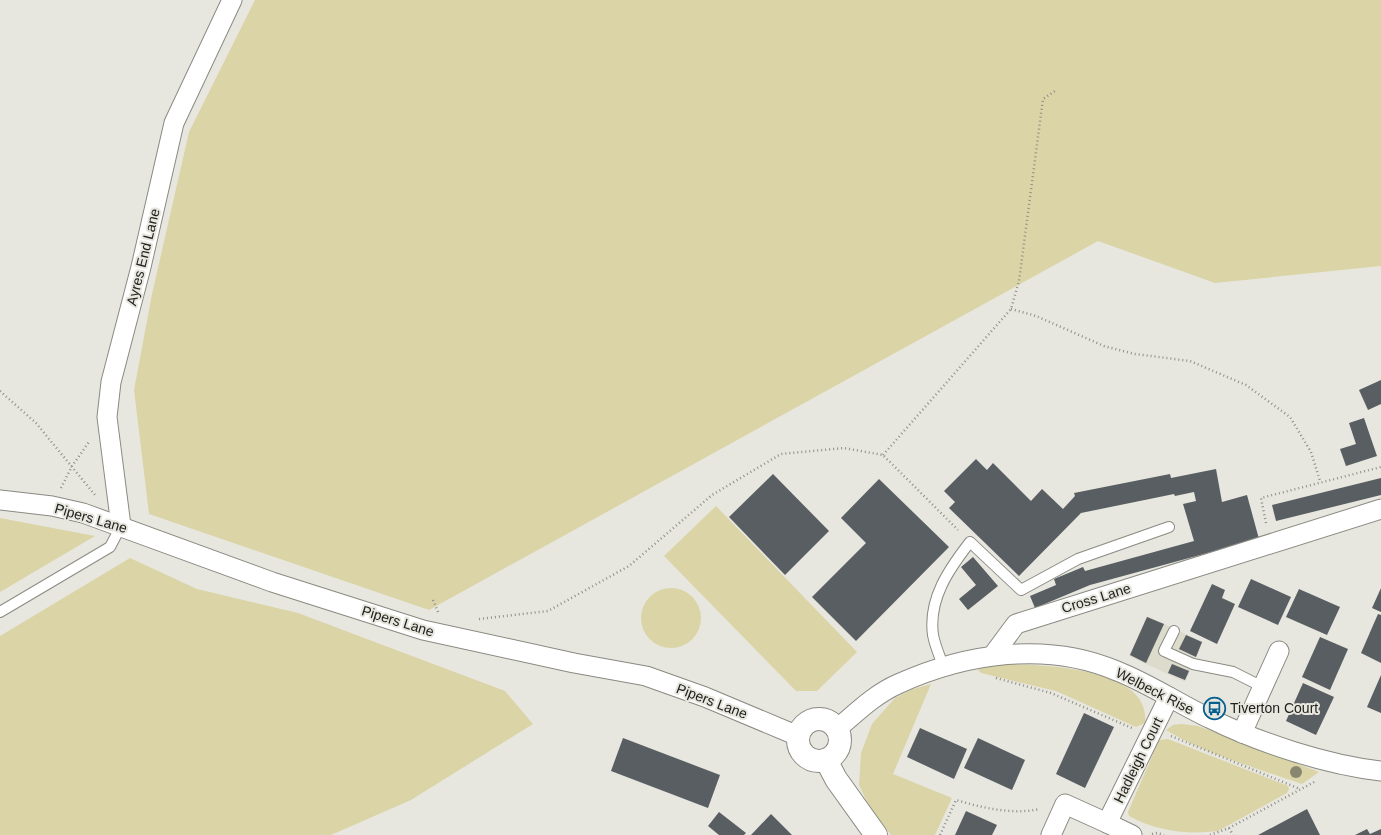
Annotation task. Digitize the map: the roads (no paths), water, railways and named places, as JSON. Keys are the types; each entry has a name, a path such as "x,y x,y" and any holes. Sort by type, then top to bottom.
{"street":[{"name":"Ayres End Lane","path":"121,526 107,417 111,382 141,267 174,123 232,0"},
{"name":"Pipers Lane","path":"0,500 52,506 83,513 121,526 189,553 272,582 423,630 574,663 646,676 705,697 798,736"},
{"name":"Cross Lane","path":"993,655 1016,624 1381,509"},
{"path":"1242,733 1279,650"},
{"name":"Welbeck Rise","path":"993,655 1028,653 1060,656 1093,663 1117,671 1211,719 1242,733 1329,761 1381,771"},
{"path":"837,729 864,705 897,684 944,668 993,655"},
{"name":"Hadleigh Court","path":"1107,823 1169,697"},
{"path":"815,719 828,720 840,734 839,747 831,757 826,760 812,759 806,756 801,750 798,736 804,725 815,719"},
{"path":"826,760 836,779 876,835"},
{"path":"1051,835 1064,804 1132,835"}],"lane":[{"path":"0,612 110,547 121,526"},
{"path":"944,668 933,635 934,605 949,569 970,542 1021,590 1078,559 1170,527"},
{"path":"1174,631 1164,652 1193,664 1233,672 1263,686"}],"place":[{"name":"Tiverton Court","path":"1215,708"}]}
